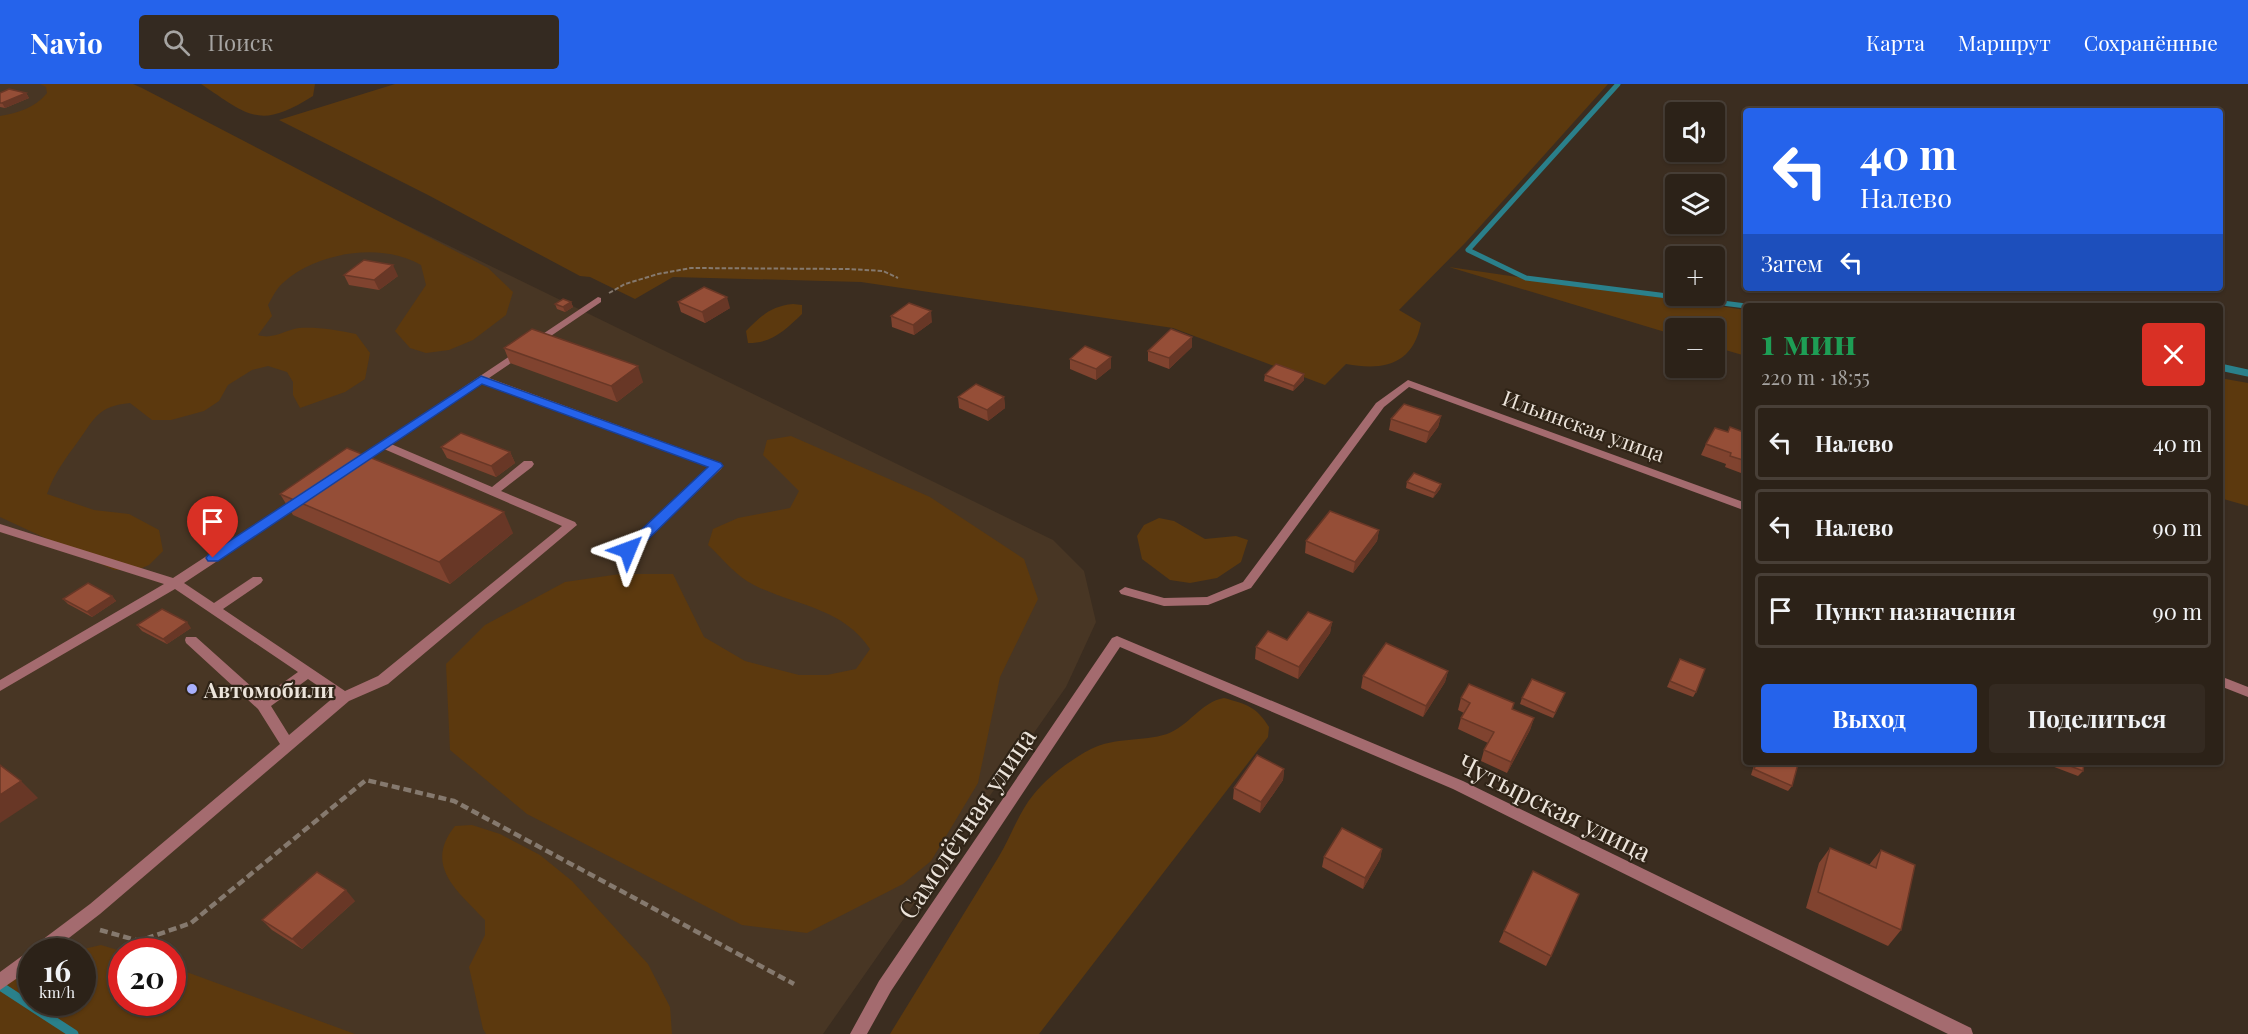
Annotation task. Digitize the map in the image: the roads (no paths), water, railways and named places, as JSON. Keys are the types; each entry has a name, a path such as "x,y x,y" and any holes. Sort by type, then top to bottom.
{"street":[{"path":"343,471 598,300"},
{"path":"481,379 717,466 628,550"},
{"name":"Ильинская улица","path":"1125,591 1164,602 1208,601 1247,585 1380,405 1408,382 1743,506"},
{"path":"57,938 344,697 383,680 572,525 383,445"},
{"path":"493,492 528,464"},
{"path":"0,686 175,583 314,491"},
{"path":"0,528 175,583 344,697"},
{"path":"214,609 257,580"},
{"path":"191,640 263,705 288,745"},
{"name":"Самолётная улица","path":"858,1034 885,986 1117,641"},
{"name":"Чутырская улица","path":"1117,641 1458,785 1965,1034"},
{"path":"263,705 308,672"},
{"path":"2223,682 2248,692"},
{"path":"0,982 18,968"}],"waterway":[{"path":"1618,84 1468,250 1526,278 1743,306"},
{"path":"2223,368 2248,373"},
{"path":"0,986 74,1034"}],"place":[{"name":"Автомобили","path":"192,689"}]}
